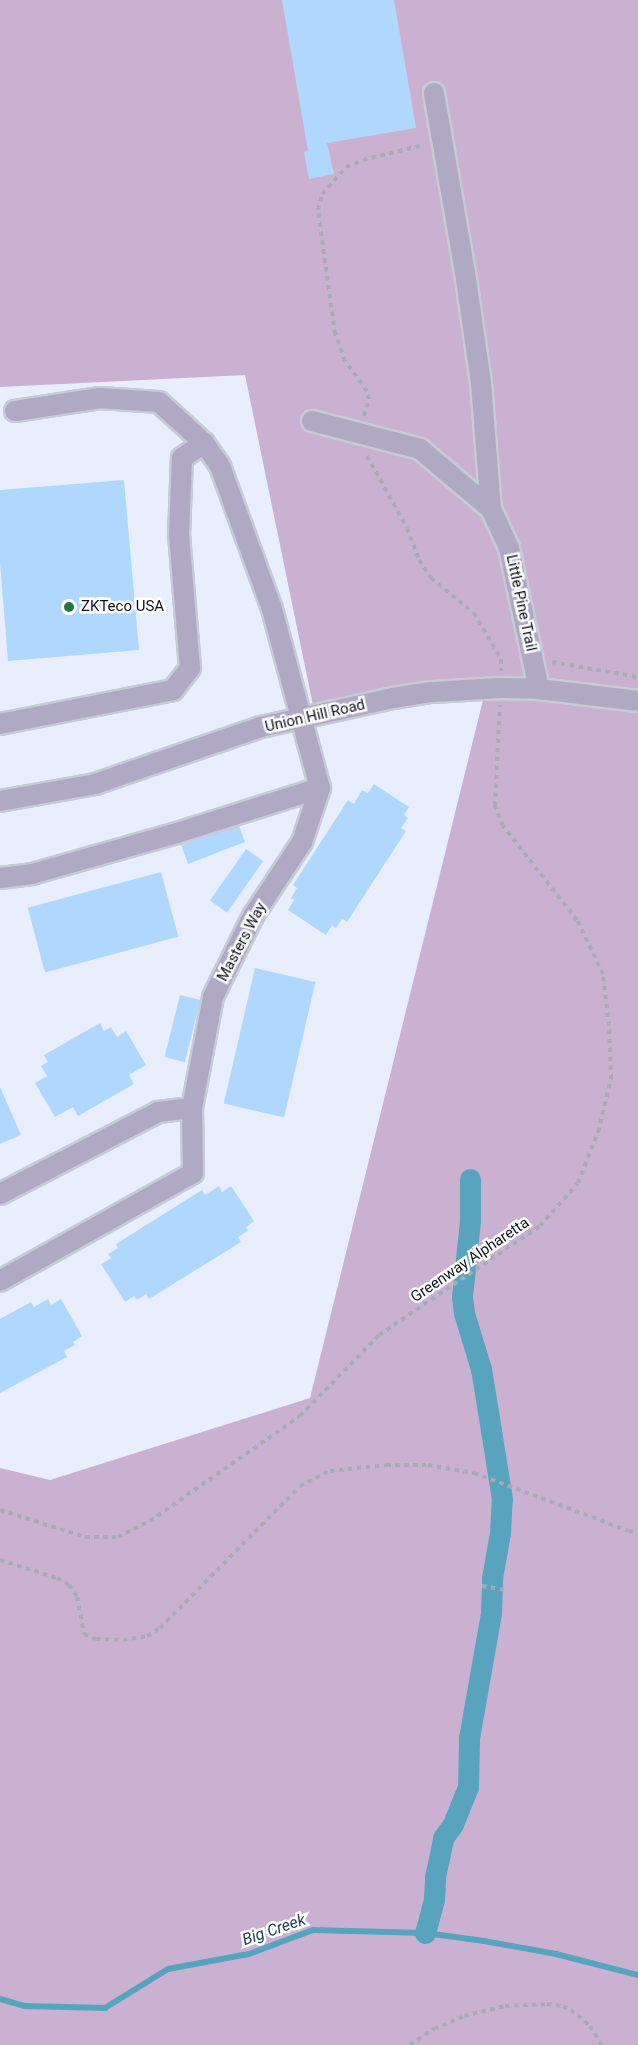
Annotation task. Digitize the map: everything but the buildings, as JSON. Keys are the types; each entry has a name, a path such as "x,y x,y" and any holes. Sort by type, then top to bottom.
{"street":[{"path":"434,93 470,303 481,383 491,509"},
{"path":"0,878 32,874 166,837 320,788 272,609 220,466 204,443 159,402 100,398 15,411"},
{"name":"Little Pine Trail","path":"312,421 363,432 420,449 491,509 509,548 539,689"},
{"path":"0,724 173,690 190,668 179,535 182,458 204,443"},
{"name":"Union Hill Road","path":"0,801 95,784 300,717 432,692 477,688 539,689 638,701"},
{"name":"Masters Way","path":"0,1281 193,1173 192,1108 213,997 253,916 302,842 320,788"},
{"path":"0,1194 158,1112 192,1108"}],"path":[{"path":"423,145 363,160 346,167 322,194 318,210 335,334 345,361 367,391 369,399 364,413 363,432 363,445 367,456 407,528 419,560 431,578 474,613 501,659 518,655 533,660 638,677"},
{"name":"Greenway Alpharetta","path":"0,1510 86,1538 118,1537 186,1499 300,1416 379,1335 540,1226 578,1183 598,1132 611,1079 609,1026 603,974 577,920 503,826 495,806 500,713"},
{"path":"0,1560 57,1578 69,1585 77,1597 84,1634 96,1639 147,1636 160,1628 300,1486 330,1471 386,1465 428,1465 474,1473 638,1532"},
{"path":"482,1586 504,1590"},
{"path":"410,2045 434,2029 464,2016 505,2006 530,2004 563,2006 578,2015 596,2033 602,2045"}],"shaded area":[{"path":"0,0 638,0 638,2045 0,2045 0,1468 50,1480 310,1398 485,692 316,720 245,375 0,387"}],"waterway":[{"path":"425,1933 434,1899 435,1877 443,1838 453,1824 468,1787 469,1738 491,1613 492,1578 500,1533 502,1499 491,1430 481,1369 464,1313 462,1296 470,1221 470,1179"},
{"name":"Big Creek","path":"0,1999 24,2006 105,2008 168,1969 249,1954 313,1930 425,1933 484,1941 556,1954 638,1975"}],"place":[{"name":"ZKTeco USA","path":"69,607"}]}
